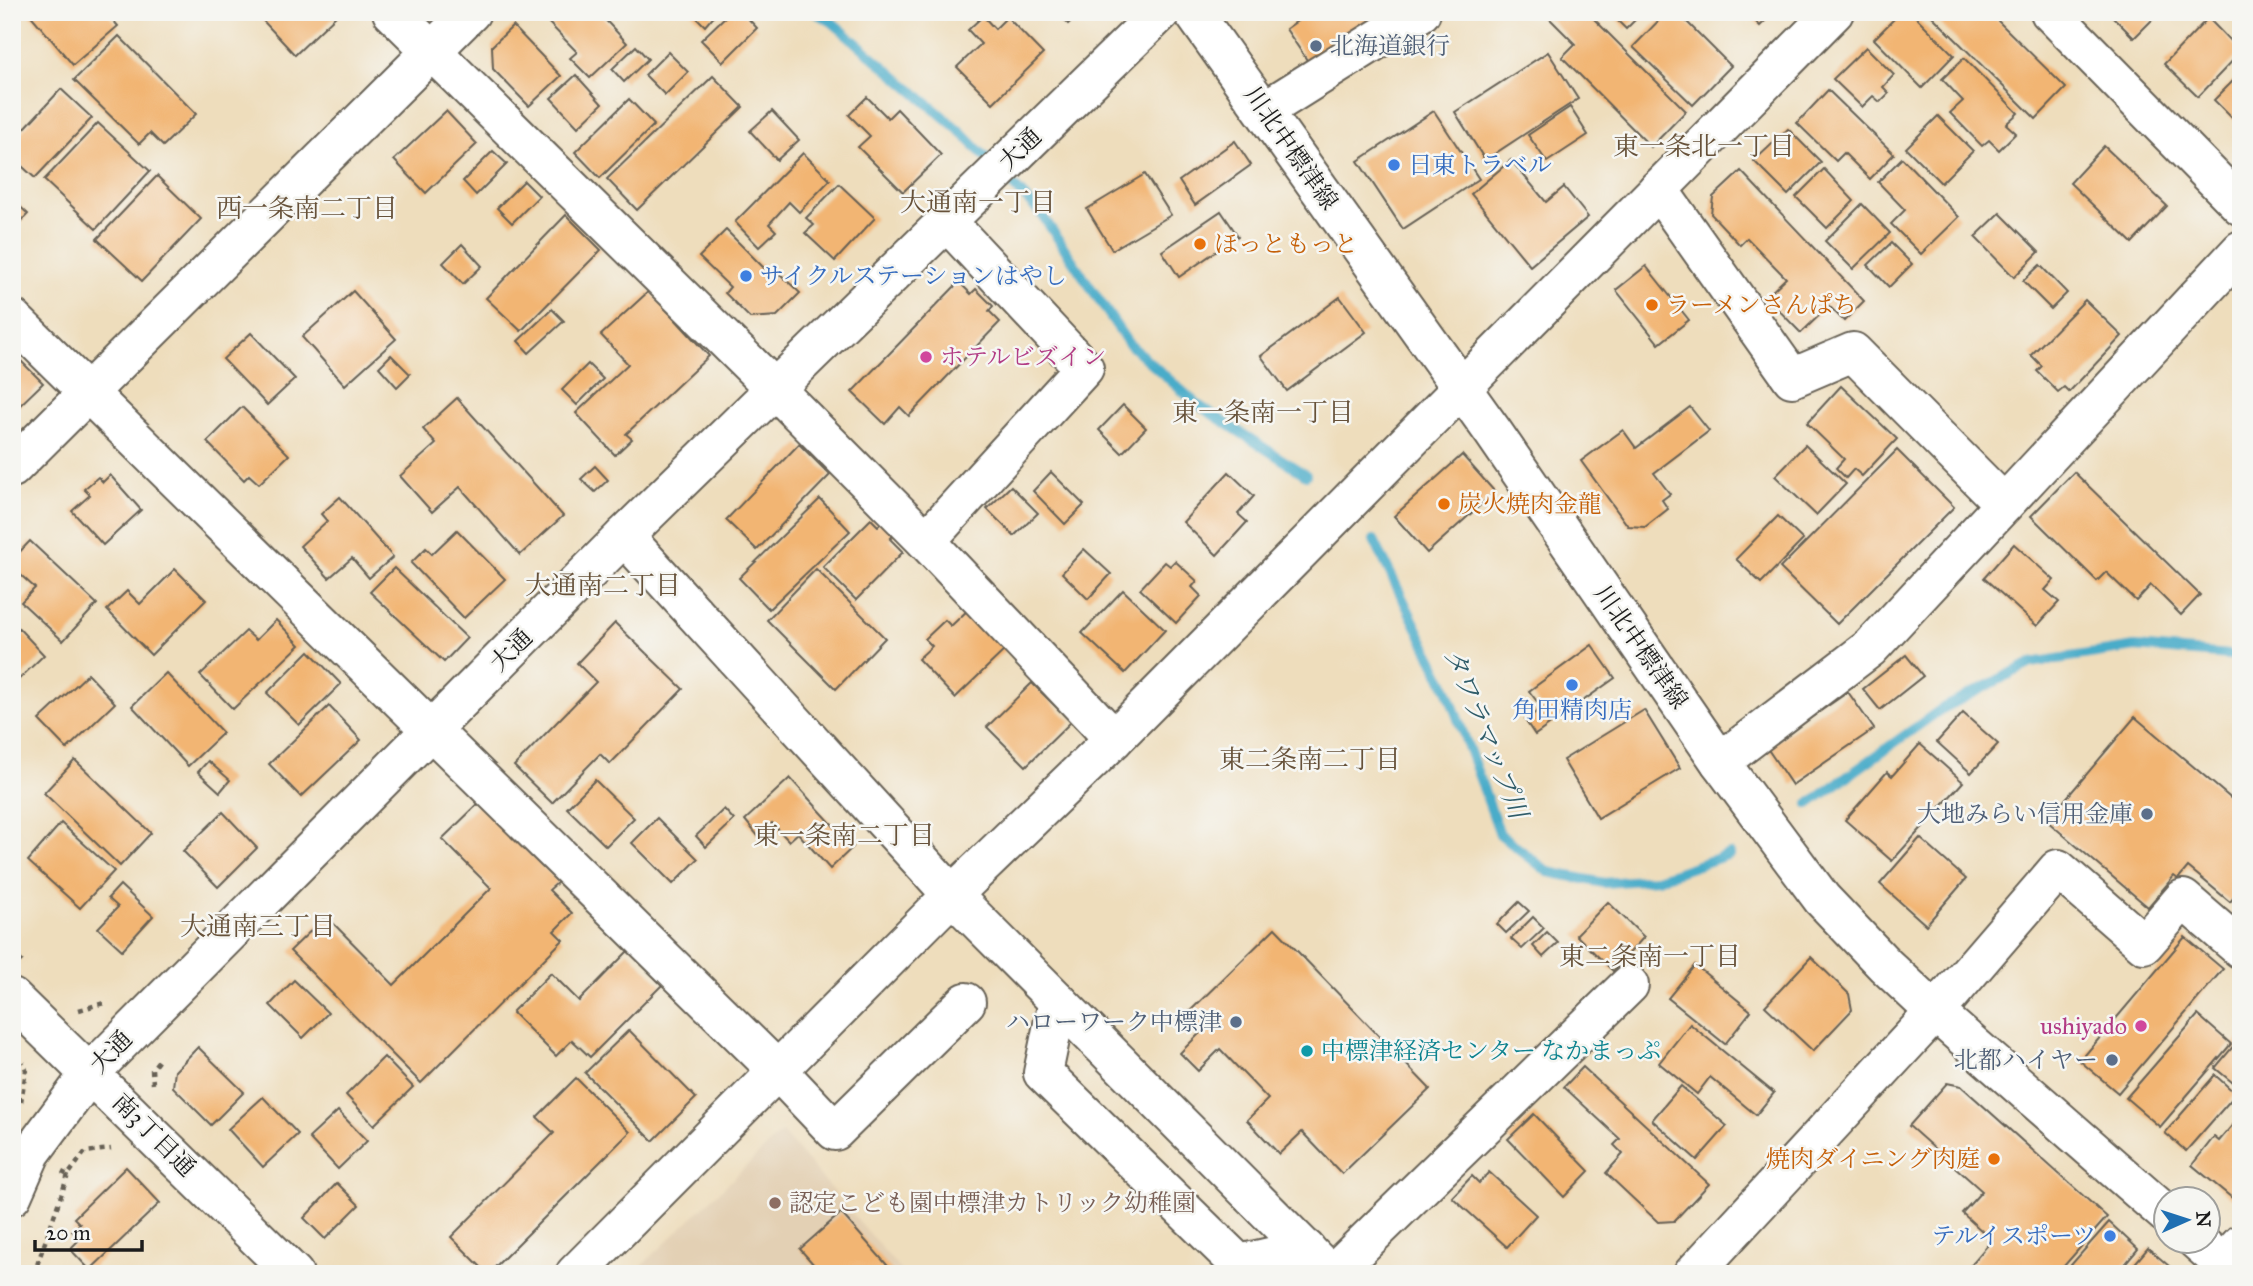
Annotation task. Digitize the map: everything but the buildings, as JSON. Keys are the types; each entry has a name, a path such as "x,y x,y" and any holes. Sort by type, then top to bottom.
{"street":[{"path":"392,12 774,388 926,541 1114,738"},
{"path":"12,468 471,12"},
{"name":"大通","path":"12,1196 31,1153 90,1072 624,536 1161,12"},
{"name":"川北中標津線","path":"1193,12 1461,387 1720,762 1822,899 1885,965 1935,1012 2152,1203"},
{"path":"1265,110 1421,12"},
{"path":"575,1274 952,895 1114,738 1834,12"},
{"path":"2050,12 2241,206"},
{"path":"1658,190 1792,378 1853,352 2004,504"},
{"path":"926,541 1084,368 946,221"},
{"path":"1720,762 1870,648 2241,250"},
{"path":"12,318 778,1071 835,1132 966,1002"},
{"path":"624,536 952,895 1323,1266"},
{"path":"1693,1274 1935,1012 2058,869 2144,944 2183,899 2241,949"},
{"path":"1058,1001 1043,1073 1239,1264 1323,1266 1629,985"},
{"name":"南3丁目通","path":"12,998 294,1274"}],"path":[{"path":"17,1109 21,1102 26,1070 22,1057"},
{"path":"34,1274 68,1175"}],"shaded area":[{"name":"認定こども園中標津カトリック幼稚園","path":"782,1132 904,1274 633,1274"}],"waterway":[{"name":"タワラマップ川","path":"814,12 832,22 960,131 1042,215 1128,343 1198,405 1306,475"},
{"name":"タワラマップ川","path":"1374,540 1447,689 1500,834 1548,872 1604,883 1657,879 1730,854"},
{"name":"タワラマップ川","path":"1809,804 1940,710 2031,663 2135,647 2241,656"}],"place":[{"name":"北海道銀行","path":"1316,46"},
{"name":"日東トラベル","path":"1394,165"},
{"name":"ほっともっと","path":"1200,244"},
{"name":"サイクルステーションはやし","path":"746,276"},
{"name":"ラーメンさんぱち","path":"1652,305"},
{"name":"ホテルビズイン","path":"926,357"},
{"name":"炭火焼肉金龍","path":"1444,504"},
{"name":"角田精肉店","path":"1572,685"},
{"name":"大地みらい信用金庫","path":"2147,814"},
{"name":"ハローワーク中標津","path":"1236,1022"},
{"name":"ushiyado","path":"2141,1026"},
{"name":"中標津経済センター なかまっぷ","path":"1307,1051"},
{"name":"北都ハイヤー","path":"2112,1060"},
{"name":"焼肉ダイニング肉庭","path":"1994,1159"},
{"name":"認定こども園中標津カトリック幼稚園","path":"775,1203"},
{"name":"テルイスポーツ","path":"2110,1236"}],"district":[{"name":"東一条北一丁目","path":"1704,146"},
{"name":"大通南一丁目","path":"978,202"},
{"name":"西一条南二丁目","path":"307,208"},
{"name":"東一条南一丁目","path":"1263,412"},
{"name":"大通南二丁目","path":"603,585"},
{"name":"東二条南二丁目","path":"1310,759"},
{"name":"東一条南二丁目","path":"844,835"},
{"name":"大通南三丁目","path":"258,926"},
{"name":"東二条南一丁目","path":"1650,956"}]}
